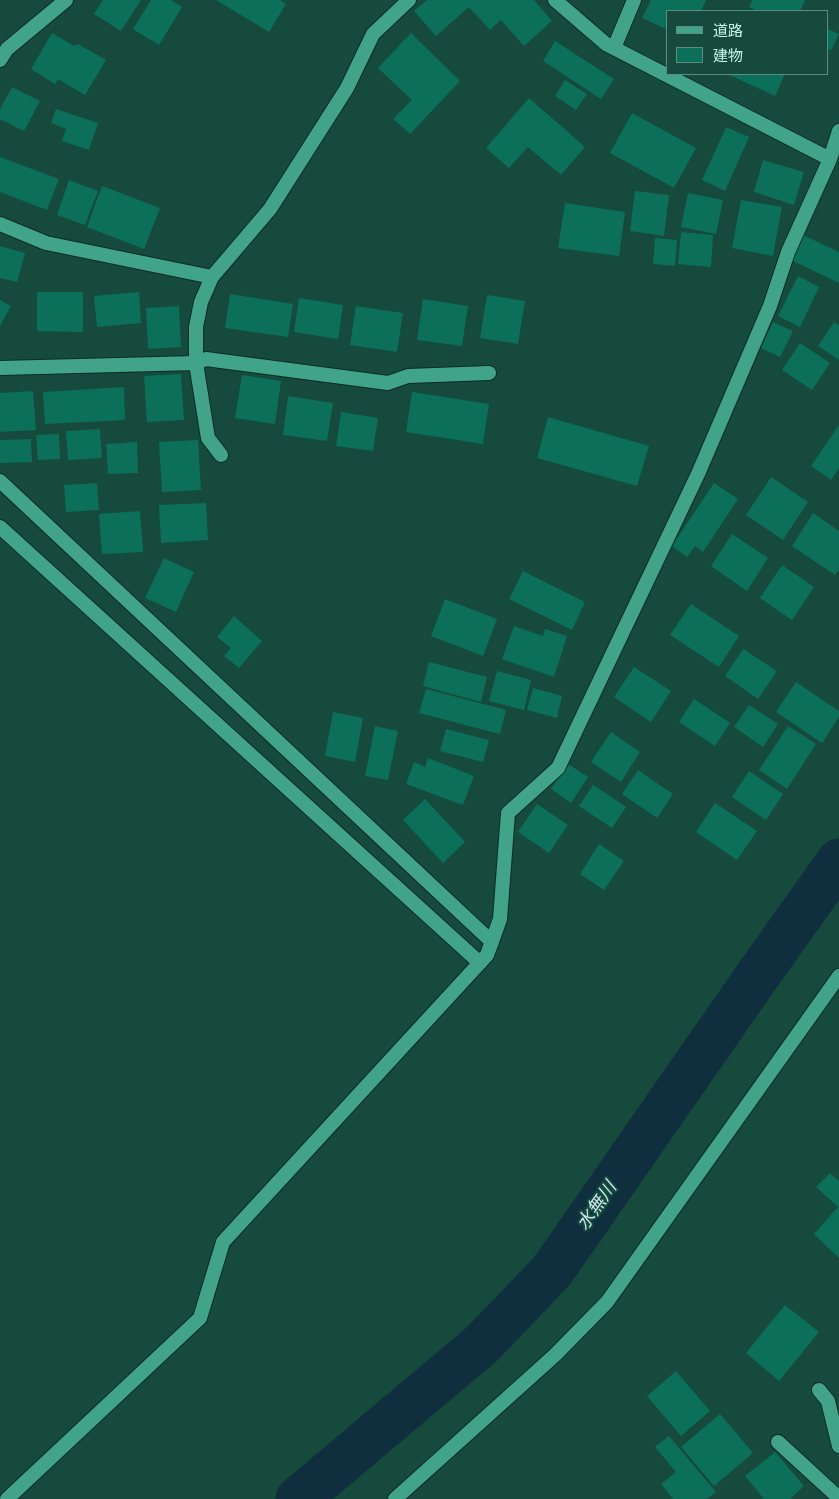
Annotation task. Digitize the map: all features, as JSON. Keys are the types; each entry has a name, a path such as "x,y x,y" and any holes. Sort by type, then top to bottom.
{"street":[{"path":"0,60 7,49 66,0"},
{"path":"221,455 208,438 196,363 196,328 200,302 212,277 270,209 348,88 373,34 409,0"},
{"path":"555,0 606,44 666,75"},
{"path":"614,48 634,0"},
{"path":"667,75 830,159"},
{"path":"7,1499 200,1318 224,1242 487,955 500,919 508,813 558,768 698,474 770,306 788,252 830,159 839,131"},
{"path":"0,224 46,243 212,277"},
{"path":"0,368 196,363 206,359 388,383 408,376 489,373"},
{"path":"0,481 492,942"},
{"path":"0,527 480,963"},
{"path":"395,1499 556,1356 607,1302 839,976"},
{"path":"819,1390 828,1401 839,1446"},
{"path":"778,1442 839,1498"}],"building":[{"path":"103,0 141,0 121,31 94,14"},
{"path":"151,0 171,0 182,7 159,45 133,29"},
{"path":"216,0 280,0 286,4 269,32"},
{"path":"427,0 534,0 552,21 524,46 501,20 490,30 469,7 436,36 414,11"},
{"path":"651,0 706,0 701,10 666,10 666,29 642,18"},
{"path":"752,0 805,0 800,10 756,10 749,7"},
{"path":"829,29 839,34 831,50 829,49"},
{"path":"52,33 74,46 78,44 106,60 85,95 58,79 55,84 31,69"},
{"path":"411,33 460,81 410,134 393,119 412,100 378,68"},
{"path":"555,41 614,79 601,99 543,61"},
{"path":"729,75 785,75 775,96"},
{"path":"565,80 587,94 576,110 555,96"},
{"path":"12,87 40,101 24,131 0,119 0,109"},
{"path":"529,98 585,147 561,175 528,147 509,168 486,148"},
{"path":"56,109 98,123 89,150 62,141 66,129 51,123"},
{"path":"632,113 696,148 674,188 610,153"},
{"path":"726,127 749,137 725,191 702,180"},
{"path":"0,157 59,179 47,210 0,192"},
{"path":"763,160 804,172 794,205 754,192"},
{"path":"69,180 98,191 85,225 57,215"},
{"path":"102,186 160,208 144,249 87,227"},
{"path":"635,191 669,195 664,236 630,231"},
{"path":"688,193 723,200 716,234 681,227"},
{"path":"741,200 782,207 773,256 732,248"},
{"path":"565,203 625,212 619,256 558,248"},
{"path":"681,232 713,235 711,267 678,264"},
{"path":"803,235 839,252 839,283 791,260"},
{"path":"655,238 677,240 675,266 653,264"},
{"path":"0,246 25,253 17,282 0,278"},
{"path":"798,276 819,287 800,327 778,316"},
{"path":"37,292 83,292 83,332 37,331"},
{"path":"139,292 141,323 97,327 94,296"},
{"path":"230,294 293,304 288,337 225,328"},
{"path":"487,295 525,301 518,344 480,338"},
{"path":"299,298 343,305 338,339 294,332"},
{"path":"423,299 468,306 462,346 417,340"},
{"path":"0,300 11,306 0,326"},
{"path":"179,306 181,347 148,349 146,308"},
{"path":"356,306 403,313 397,352 350,345"},
{"path":"773,322 793,331 780,357 761,348"},
{"path":"834,322 839,325 839,360 818,346"},
{"path":"800,343 830,363 812,390 782,370"},
{"path":"181,374 184,420 147,422 144,376"},
{"path":"242,375 281,381 275,424 235,418"},
{"path":"124,387 125,420 45,424 43,392"},
{"path":"33,391 36,430 0,432 0,393"},
{"path":"412,392 489,404 483,444 406,432"},
{"path":"288,396 333,403 327,441 283,435"},
{"path":"341,412 378,418 373,451 336,446"},
{"path":"548,417 649,446 637,486 537,458"},
{"path":"839,425 839,468 831,480 811,466"},
{"path":"100,429 102,458 68,460 66,431"},
{"path":"59,434 60,459 38,460 36,435"},
{"path":"31,439 32,462 0,463 0,440"},
{"path":"198,440 201,490 162,492 159,442"},
{"path":"137,442 138,473 108,474 106,444"},
{"path":"771,477 808,502 783,540 746,515"},
{"path":"97,483 99,510 66,512 64,485"},
{"path":"714,483 738,499 703,552 695,546 687,557 672,546"},
{"path":"206,503 208,540 161,543 159,505"},
{"path":"140,511 143,552 102,554 99,514"},
{"path":"813,513 839,531 839,569 835,575 792,546"},
{"path":"732,534 768,558 747,591 711,566"},
{"path":"164,558 194,572 176,612 145,598"},
{"path":"782,565 814,587 792,620 760,598"},
{"path":"523,571 585,602 572,630 509,599"},
{"path":"445,599 497,619 483,656 431,636"},
{"path":"691,604 739,636 719,667 670,635"},
{"path":"234,616 262,641 239,668 224,656 231,648 217,637"},
{"path":"514,626 543,636 545,629 567,636 554,677 502,659"},
{"path":"743,649 777,671 758,699 725,676"},
{"path":"429,662 487,677 481,702 423,686"},
{"path":"634,667 671,691 651,722 614,697"},
{"path":"497,671 531,680 524,710 489,701"},
{"path":"796,682 839,711 839,717 822,743 776,712"},
{"path":"533,688 562,696 557,718 527,710"},
{"path":"426,689 506,710 500,734 419,713"},
{"path":"694,699 730,723 715,746 679,722"},
{"path":"749,705 778,724 763,747 734,727"},
{"path":"333,712 363,718 355,762 325,756"},
{"path":"375,726 398,731 388,780 365,776"},
{"path":"788,726 816,744 787,789 759,770"},
{"path":"446,729 489,740 483,762 440,751"},
{"path":"611,732 640,752 621,782 591,762"},
{"path":"428,758 474,776 463,805 406,784 414,762 425,767"},
{"path":"568,764 588,777 571,803 551,789"},
{"path":"638,770 673,794 657,818 622,794"},
{"path":"749,771 783,794 766,820 732,797"},
{"path":"593,785 626,807 612,828 579,806"},
{"path":"425,799 465,842 443,863 403,820"},
{"path":"715,803 757,831 737,860 696,832"},
{"path":"537,804 568,825 549,853 518,832"},
{"path":"599,844 624,861 604,890 580,874"},
{"path":"830,1173 839,1181 839,1258 814,1234 838,1207 816,1187"},
{"path":"785,1305 819,1332 779,1381 746,1353"},
{"path":"676,1371 710,1411 681,1436 647,1396"},
{"path":"720,1414 753,1453 714,1486 681,1447"},
{"path":"669,1436 716,1492 707,1499 673,1499 661,1484 676,1472 655,1447"},
{"path":"775,1452 804,1486 790,1499 764,1499 745,1476"}],"waterway":[{"name":"水無川","path":"298,1499 482,1344 552,1271 839,861"}]}
